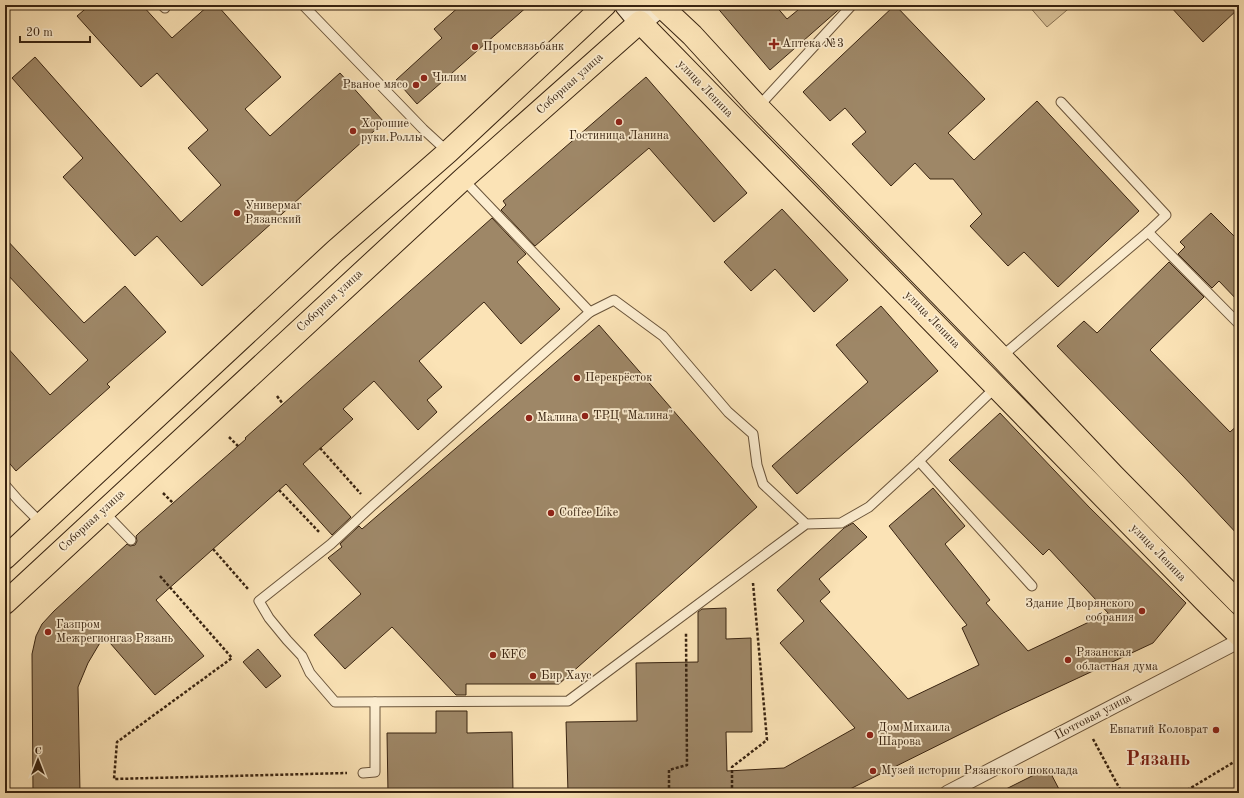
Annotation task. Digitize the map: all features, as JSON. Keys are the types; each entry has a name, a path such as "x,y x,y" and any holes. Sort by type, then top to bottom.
{"main road":[{"path":"5,558 335,251 448,152 605,5"},
{"name":"улица Ленина","path":"626,5 640,22 1239,635"},
{"name":"улица Ленина","path":"660,5 692,35 758,107 1001,357 1113,475 1239,603"},
{"name":"Соборная улица","path":"5,603 463,179 660,5"}],"street":[{"name":"Почтовая улица","path":"947,793 1239,640"}],"lane":[{"path":"304,5 423,129 448,152"},
{"path":"758,107 852,5"},
{"path":"1001,357 1166,215 1061,102"},
{"path":"463,179 590,312"},
{"path":"1148,232 1239,324"},
{"path":"806,524 763,484 757,465 753,434 728,412 663,336 614,300 590,312 331,544 259,601 269,618 282,635 302,656 310,673 335,702 568,701 806,524 841,523 869,506 919,461 996,386"},
{"path":"919,461 1032,586"},
{"path":"5,485 42,524"},
{"path":"103,511 131,540"},
{"path":"364,773 375,772 375,702"}],"path":[{"path":"276,396 283,404"},
{"path":"229,437 238,446"},
{"path":"320,448 372,506"},
{"path":"279,490 331,544"},
{"path":"164,493 173,503"},
{"path":"213,549 259,601"},
{"path":"732,793 732,766 767,740 752,565"},
{"path":"160,576 232,658 117,742 114,779 364,773"},
{"path":"669,793 670,770 687,765 686,614"},
{"path":"1084,722 1122,793"},
{"path":"1185,793 1184,792 1239,759"}],"shaded area":[{"path":"1028,5 1073,5 1047,27"}],"building":[{"path":"90,5 142,5 172,38 209,5 217,5 281,77 245,109 270,136 340,73 384,122 202,286 157,236 135,256 63,177 83,158 12,78 35,57 181,222 221,185 188,148 208,130 157,73 141,87 77,16"},
{"path":"461,5 529,5 417,104 396,80 442,38 434,29"},
{"name":"Аптека №3","path":"715,5 775,5 787,19 804,5 844,5 770,70"},
{"path":"895,5 985,99 948,133 974,160 1037,101 1139,211 1058,287 1024,252 1008,266 970,226 982,214 953,179 930,179 915,163 891,186 852,144 866,132 845,108 830,121 803,92"},
{"path":"1169,5 1239,5 1239,8 1203,42"},
{"path":"646,77 747,193 714,222 649,148 535,246 501,210 506,205 503,201"},
{"path":"782,209 848,280 814,312 775,269 751,291 724,262"},
{"path":"1211,213 1239,241 1239,302 1219,281 1212,288 1178,254 1185,247 1180,242"},
{"path":"492,218 526,254 517,262 560,309 521,344 484,302 419,361 442,387 427,400 437,412 418,430 374,381 343,409 353,419 303,464 351,517 332,535 286,484 156,600 204,656 155,695 104,636 88,663 78,687 80,793 33,793 32,654 36,636 42,624 54,611 127,544 130,546 135,545 137,541 136,536 139,533"},
{"path":"5,238 84,323 125,286 166,332 107,384 110,387 16,471 5,458 5,345 50,395 88,360 5,272"},
{"path":"1169,262 1204,297 1150,350 1230,432 1239,424 1239,536 1057,346 1084,321 1097,333"},
{"path":"881,306 938,371 797,494 772,466 868,382 836,345"},
{"name":"ТРЦ \"Малина\"","path":"599,325 757,507 559,684 466,684 466,695 456,695 392,627 345,669 314,635 361,594 328,558 342,547 340,544 359,526 362,529"},
{"path":"1000,413 1089,507 1186,603 1153,643 1003,713 842,793 568,793 566,722 637,721 636,663 698,662 698,612 702,609 726,608 726,639 751,638 752,732 726,732 727,771 784,768 855,728 780,643 804,621 777,590 844,528 853,523 867,537 819,579 830,592 820,601 908,699 979,665 962,628 967,625 889,526 933,488 965,526 945,544 990,600 986,603 1028,651 1108,613 1049,549 1043,555 949,460"},
{"path":"258,649 281,676 266,688 243,662"},
{"path":"436,711 467,711 467,733 512,732 513,793 388,793 387,733 436,733"},
{"path":"1048,768 1061,793 998,793"}],"place":[{"name":"Аптека №3","path":"774,44"},
{"name":"Промсвязьбанк","path":"475,47"},
{"name":"Чилим","path":"424,78"},
{"name":"Рваное мясо","path":"416,85"},
{"name":"Гостиница Ланина","path":"619,122"},
{"name":"Хорошие руки.Роллы","path":"353,131"},
{"name":"Универмаг Рязанский","path":"237,213"},
{"name":"Перекрёсток","path":"577,378"},
{"name":"ТРЦ \"Малина\"","path":"585,416"},
{"name":"Малина","path":"529,418"},
{"name":"Coffee Like","path":"551,513"},
{"name":"Здание Дворянского собрания","path":"1142,611"},
{"name":"Газпром Межрегионгаз Рязань","path":"48,632"},
{"name":"KFC","path":"493,655"},
{"name":"Рязанская областная дума","path":"1068,660"},
{"name":"Бир Хаус","path":"533,676"},
{"name":"Евпатий Коловрат","path":"1216,730"},
{"name":"Дом Михаила Шарова","path":"870,735"},
{"name":"Музей истории Рязанского шоколада","path":"873,771"}],"district":[{"name":"Рязань","path":"1158,760"}]}
